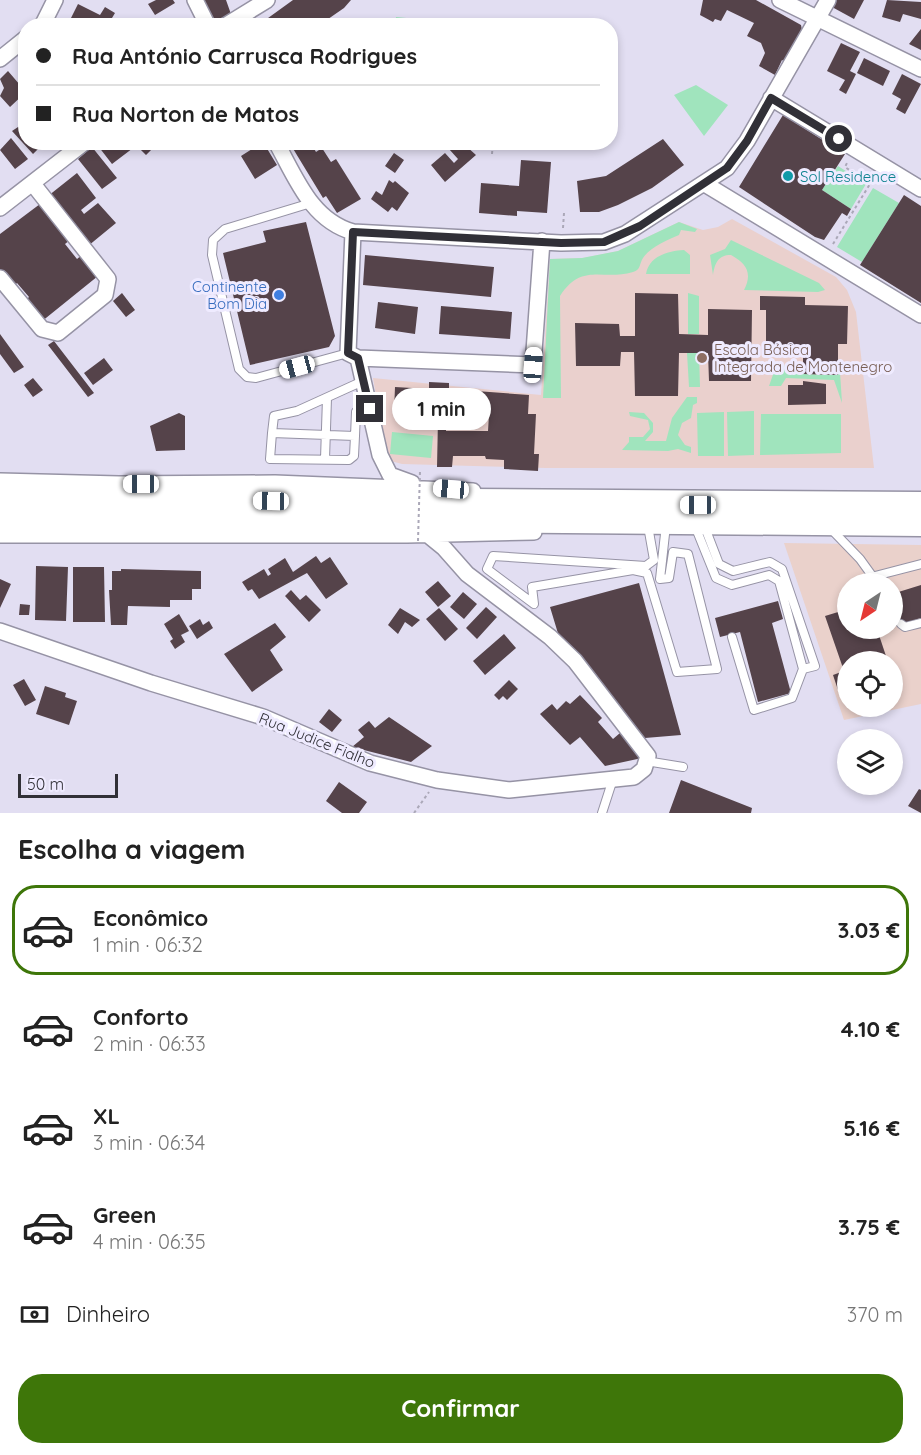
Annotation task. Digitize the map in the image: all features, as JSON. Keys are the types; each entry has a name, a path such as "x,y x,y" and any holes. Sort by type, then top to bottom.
{"main road":[{"path":"0,498 645,517 698,522 921,524"},
{"path":"0,516 645,517 921,504"}],"street":[{"path":"47,18 54,8 55,0"},
{"path":"195,0 204,18"},
{"path":"238,18 267,0"},
{"path":"780,0 921,69"},
{"path":"281,150 311,203 336,227 353,232 604,242 640,226 727,168 747,141 828,0"},
{"path":"0,59 18,44"},
{"path":"771,98 921,189"},
{"path":"0,208 75,150"},
{"path":"0,278 42,329 58,333 105,295 108,279 33,184"},
{"path":"705,184 921,315"},
{"path":"353,232 353,355 363,381 380,455 390,475 429,487"},
{"path":"353,355 533,365 542,241"},
{"path":"355,486 370,477 377,469 380,455"},
{"path":"0,481 429,487 645,517"},
{"path":"0,535 423,538 472,533 539,532 645,517"},
{"path":"458,564 459,546 472,533"},
{"path":"423,538 550,637 575,661 642,747 648,756 646,761"},
{"name":"Rua Judice Fialho","path":"0,631 151,683 262,717 370,763 437,780 509,790 634,777 644,769 646,761"}],"lane":[{"path":"311,203 225,230 213,240 212,255 239,369 247,377 256,378 353,355"},
{"path":"363,381 297,411 274,416 270,459 349,460 354,456 356,412 370,409"},
{"path":"325,459 327,398"},
{"path":"272,433 355,436"},
{"path":"645,517 651,535 654,560 646,566 493,556 487,569 534,604 532,587 633,570 647,573 677,672 717,669 688,554 673,552 669,578 660,579 645,517"},
{"path":"698,522 716,578 732,585 769,575 779,581 803,669 792,699 754,710 732,637"},
{"path":"698,522 719,564 733,571 770,562 782,569 814,666 803,669"},
{"path":"825,523 871,573"},
{"path":"896,573 921,564"},
{"path":"903,626 921,623"},
{"path":"646,761 683,767"},
{"path":"602,813 613,779"}],"path":[{"path":"826,257 870,184 845,167 855,149"},
{"path":"492,150 492,154"},
{"path":"420,471 423,538"},
{"path":"414,813 437,780"}],"shaded area":[{"name":"Escola Básica Integrada de Montenegro","path":"732,219 836,277 847,290 856,312 874,468 546,468 402,464 387,460 373,378 541,395 550,259 583,258 618,251 679,222 703,230 718,227"},
{"path":"784,543 921,545 921,704 903,708 903,651 837,651 837,699"},
{"path":"843,717 858,717 844,720"}],"green space":[{"path":"696,85 728,105 704,136 674,95"},
{"path":"838,166 866,184 851,209 822,190"},
{"path":"873,188 899,203 862,262 837,247"},
{"path":"679,222 697,229 695,232 681,230 679,235 655,247 646,254 636,271 585,276 576,279 560,296 561,398 543,398 550,259 582,258 618,251"},
{"path":"731,240 819,283 825,290 818,292 744,290 748,274 741,261 731,255 723,256 718,260 713,275 710,255 725,249"},
{"path":"684,250 690,255 690,274 646,274 655,259 666,253"},
{"path":"688,293 699,296 699,334 688,334"},
{"path":"687,353 699,353 700,387 689,387"},
{"path":"803,365 803,374 838,375 838,370 842,403 834,380 786,378 781,386 769,386 776,366"},
{"path":"687,397 697,397 697,403 693,405 691,418 682,423 678,435 685,445 691,447 691,453 678,449 668,451 622,450 629,442 629,437 643,437 650,429 648,420 630,416 629,412 644,413 653,423 653,432 645,441 666,441 672,418"},
{"path":"754,411 754,455 728,456 727,412"},
{"path":"724,412 724,456 698,456 697,413"},
{"path":"761,414 841,414 841,453 760,455"},
{"path":"392,432 433,436 431,458 390,454"}],"building":[{"path":"156,0 173,0 175,3 155,15 148,4"},
{"path":"204,0 226,0 232,17 213,18"},
{"path":"293,0 351,0 330,18 268,18"},
{"path":"703,0 756,0 801,25 802,30 785,62 782,60 775,75 759,66 765,53 761,43 747,36 754,23 727,10 721,21 715,19 713,22 700,15"},
{"path":"836,0 864,0 854,19 832,7"},
{"path":"887,0 921,2 921,19 903,14 900,22 882,17"},
{"path":"78,4 100,15 105,7 115,13 112,18 71,18"},
{"path":"921,29 921,50 909,44"},
{"path":"841,43 860,52 850,71 856,74 846,94 839,90 845,80 827,71"},
{"path":"864,58 890,71 883,86 857,73"},
{"path":"8,71 18,83 18,100 10,107 0,96 4,88 0,79"},
{"path":"902,74 921,84 905,114 896,109 901,99 892,94"},
{"name":"Sol Residence","path":"783,115 845,154 822,190 851,209 847,216 842,213 824,240 815,237 739,187"},
{"path":"18,127 18,138 12,131"},
{"path":"11,138 18,150 21,150 28,159 15,169 0,150"},
{"path":"663,139 684,165 652,188 618,205 599,212 580,212 577,181 606,176"},
{"path":"88,150 94,150 117,178 102,189 78,159"},
{"path":"101,150 130,150 112,164"},
{"path":"141,150 151,150 146,155"},
{"path":"250,150 268,150 277,165 255,179 241,156"},
{"path":"294,150 315,150 316,152 323,150 331,162 336,159 361,199 337,213 326,196 323,198"},
{"path":"450,150 470,150 476,155 445,182 431,165 445,153 454,163 458,159"},
{"path":"394,153 404,160 395,173 385,166"},
{"path":"521,160 551,162 547,213 517,211 517,216 479,213 481,183 519,186"},
{"path":"77,173 96,198 81,210 84,214 98,203 116,223 88,246 48,196"},
{"path":"389,180 393,183 395,181 409,193 397,211 392,207 388,212 371,199 376,191 382,195"},
{"path":"904,195 921,206 921,303 860,265"},
{"path":"40,204 70,240 65,244 77,259 83,254 98,276 41,322 24,302 29,297 17,283 13,287 0,271 0,234"},
{"name":"Continente Bom Dia","path":"306,222 335,336 329,347 250,365 223,253 266,242 263,231"},
{"path":"365,255 494,267 491,297 363,285"},
{"path":"122,293 135,310 126,317 113,301"},
{"path":"635,293 678,294 679,334 708,335 708,309 752,310 751,381 709,381 708,353 679,353 678,396 635,396 634,352 621,352 620,366 576,366 575,323 619,324 620,336 635,336"},
{"path":"760,296 805,297 805,305 848,306 847,344 838,344 838,375 803,374 803,356 785,356 785,349 766,349 766,310 760,310"},
{"path":"378,302 418,307 415,334 375,328"},
{"path":"441,306 512,312 510,339 439,334"},
{"path":"0,334 24,367 14,373 0,354"},
{"path":"54,341 94,393 88,397 48,345"},
{"path":"104,358 113,370 93,385 84,373"},
{"path":"33,378 43,390 33,397 24,385"},
{"path":"803,381 826,384 826,404 788,405 788,385 803,385"},
{"path":"429,382 449,383 449,389 529,395 528,414 536,414 534,454 539,454 538,471 504,469 504,460 486,459 485,456 453,456 452,467 437,467 438,419 404,417 404,412 394,412 395,387 429,389","holes":["446,413 489,415 488,431 446,431"]},
{"path":"179,413 185,416 185,450 156,451 150,426"},
{"path":"316,556 321,563 330,557 348,584 326,599 307,573 259,599 252,589 248,591 242,582 264,569 268,576 271,574 268,569 285,558 293,572"},
{"path":"36,566 68,567 66,621 35,620"},
{"path":"73,567 104,567 105,622 73,622"},
{"path":"121,569 201,571 201,589 192,589 192,600 170,600 170,607 128,606 127,625 111,625 109,590 112,590 112,571 121,571"},
{"path":"0,579 11,584 0,608"},
{"path":"438,581 451,596 438,607 425,592"},
{"path":"639,583 681,735 645,738 560,640 550,607"},
{"path":"921,585 921,618 903,624 903,591"},
{"path":"291,590 300,600 306,595 321,610 309,622 285,596"},
{"path":"463,592 477,604 464,619 450,607"},
{"path":"778,601 783,619 772,623 791,693 758,702 740,632 720,637 715,618"},
{"path":"20,604 30,605 29,615 19,615"},
{"path":"486,607 497,617 477,639 466,628"},
{"path":"400,608 420,620 412,627 405,622 398,634 388,625"},
{"path":"439,608 458,629 445,641 426,619"},
{"path":"837,612 837,639 880,639 884,651 837,651 825,616"},
{"path":"179,614 189,631 181,635 185,642 175,649 170,641 173,639 164,624"},
{"path":"200,619 203,625 209,621 213,628 197,639 189,626"},
{"path":"275,623 286,637 270,650 283,670 252,692 224,654"},
{"path":"504,634 516,648 485,675 473,661"},
{"path":"837,674 837,687 833,675"},
{"path":"24,679 36,700 25,706 13,685"},
{"path":"509,680 518,689 507,700 503,696 499,700 494,695"},
{"path":"45,686 66,693 65,697 77,701 69,725 36,714"},
{"path":"580,695 602,718 598,722 613,739 620,733 642,758 605,766 580,737 570,745 540,714 552,704 557,710 566,701 570,704"},
{"path":"329,709 342,720 332,732 319,722"},
{"path":"389,717 432,746 411,762 352,747 364,737 358,730 369,721 375,728"},
{"path":"681,780 752,808 751,813 669,813"},
{"path":"339,782 367,802 359,813 342,813 326,801"},
{"path":"919,789 921,790 921,813 908,806"}],"place":[{"name":"Sol Residence","path":"788,176"},
{"name":"Continente Bom Dia","path":"279,295"},
{"name":"Escola Básica Integrada de Montenegro","path":"702,358"}],"route":[{"path":"370,409 358,358 348,353 353,232 561,243 604,242 640,226 727,168 747,141 771,98 839,139"}]}
